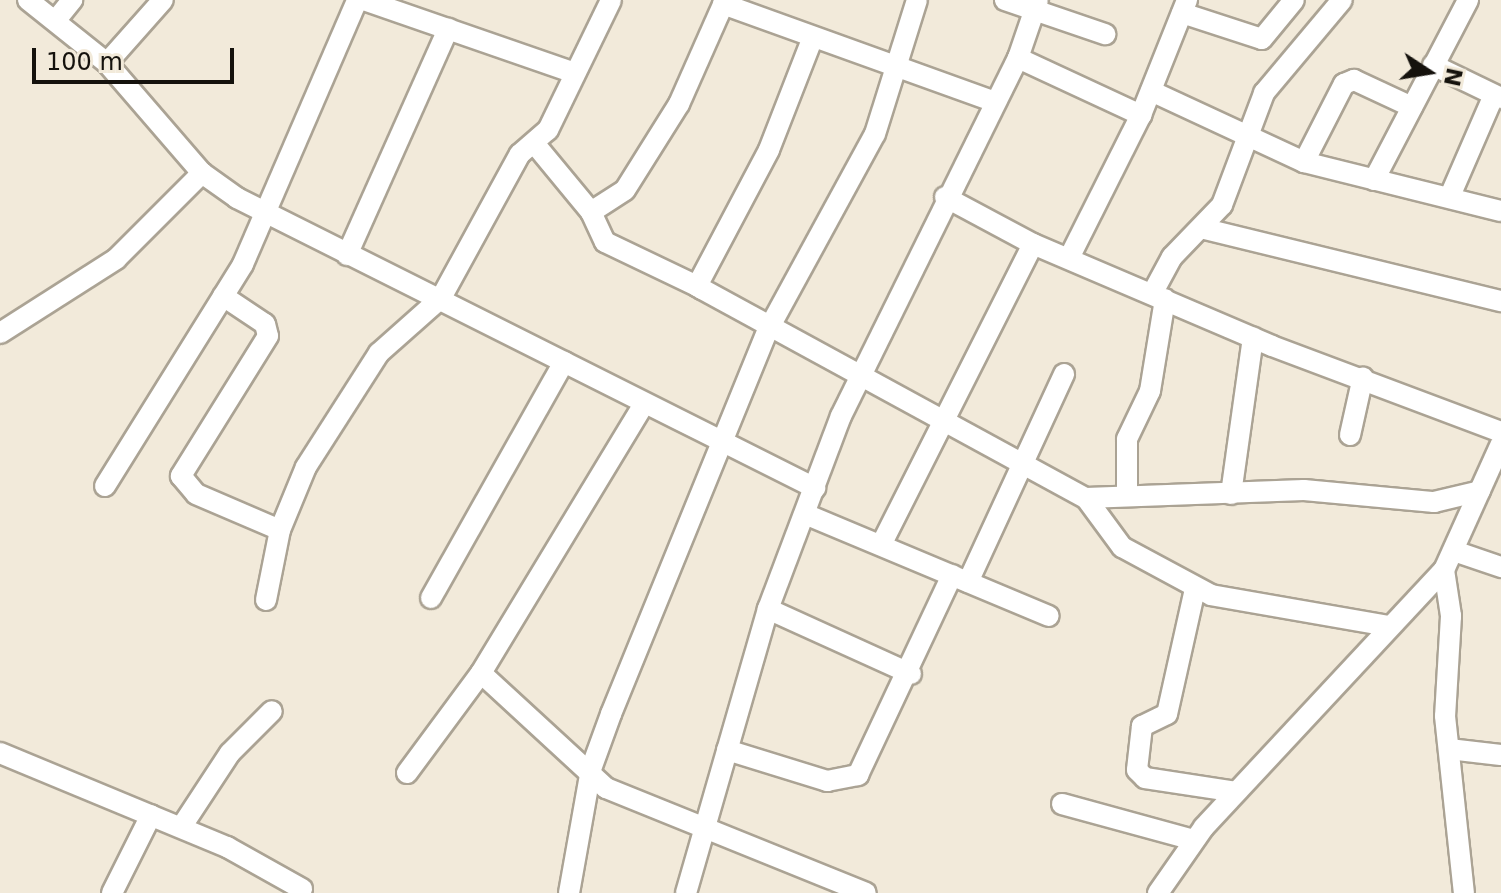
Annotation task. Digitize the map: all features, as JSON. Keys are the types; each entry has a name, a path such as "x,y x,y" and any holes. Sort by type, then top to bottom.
{"street":[{"path":"28,0 107,63 202,173 268,215 441,298 723,447 815,488"},
{"path":"56,20 72,0"},
{"path":"105,486 223,296 268,215 357,0"},
{"path":"364,0 575,73"},
{"path":"266,600 280,530 306,467 363,377 392,338 441,298 520,154 548,130 611,0"},
{"path":"569,893 591,769 768,330 875,134 917,0"},
{"path":"1005,0 1036,5 1105,34"},
{"path":"1070,256 1141,115 1184,6 1262,39 1294,0"},
{"path":"1127,494 1127,439 1150,391 1159,296 1172,257 1205,229 1222,205 1242,138 1264,93 1342,0"},
{"path":"1374,180 1468,0"},
{"path":"107,63 156,2"},
{"path":"591,212 638,177 724,2 894,69 995,102"},
{"path":"686,893 709,828 727,750 768,609 815,488 860,376 945,197 1018,58 1036,5"},
{"path":"347,255 448,29"},
{"path":"697,286 769,150 813,37"},
{"path":"1018,58 1141,115"},
{"path":"1433,65 1497,96 1450,196"},
{"path":"1304,162 1344,84 1354,80 1412,107"},
{"path":"1151,91 1242,138 1304,162 1501,211"},
{"path":"534,143 591,212 605,242 697,286 768,330 1086,498 1122,547 1195,589 1389,626"},
{"path":"0,333 116,259 202,173"},
{"path":"945,197 1033,244 1070,256 1253,338 1363,377 1501,432"},
{"path":"1205,229 1501,301"},
{"path":"881,545 938,420 1033,244"},
{"path":"223,296 265,324 268,336 181,476 196,494 280,530"},
{"path":"1231,494 1253,338"},
{"path":"431,598 564,362"},
{"path":"727,750 849,781 872,755 960,578 1023,464 1064,374"},
{"path":"1350,435 1363,377"},
{"path":"407,773 481,673 644,404"},
{"path":"1158,893 1194,840 1236,792 1444,570 1499,457"},
{"path":"1086,498 1127,494 1343,492 1434,502 1480,491"},
{"path":"805,514 1049,616"},
{"path":"1454,551 1501,567"},
{"path":"1444,570 1451,616 1445,679 1449,749 1464,893"},
{"path":"1195,589 1167,714 1142,726 1137,770 1145,778 1236,792"},
{"path":"768,609 911,674"},
{"path":"481,673 591,769 606,788 866,893"},
{"path":"182,826 230,753 272,711"},
{"path":"1449,749 1501,755"},
{"path":"0,753 182,826 302,889"},
{"path":"1062,804 1194,840"},
{"path":"112,893 151,815"}]}
